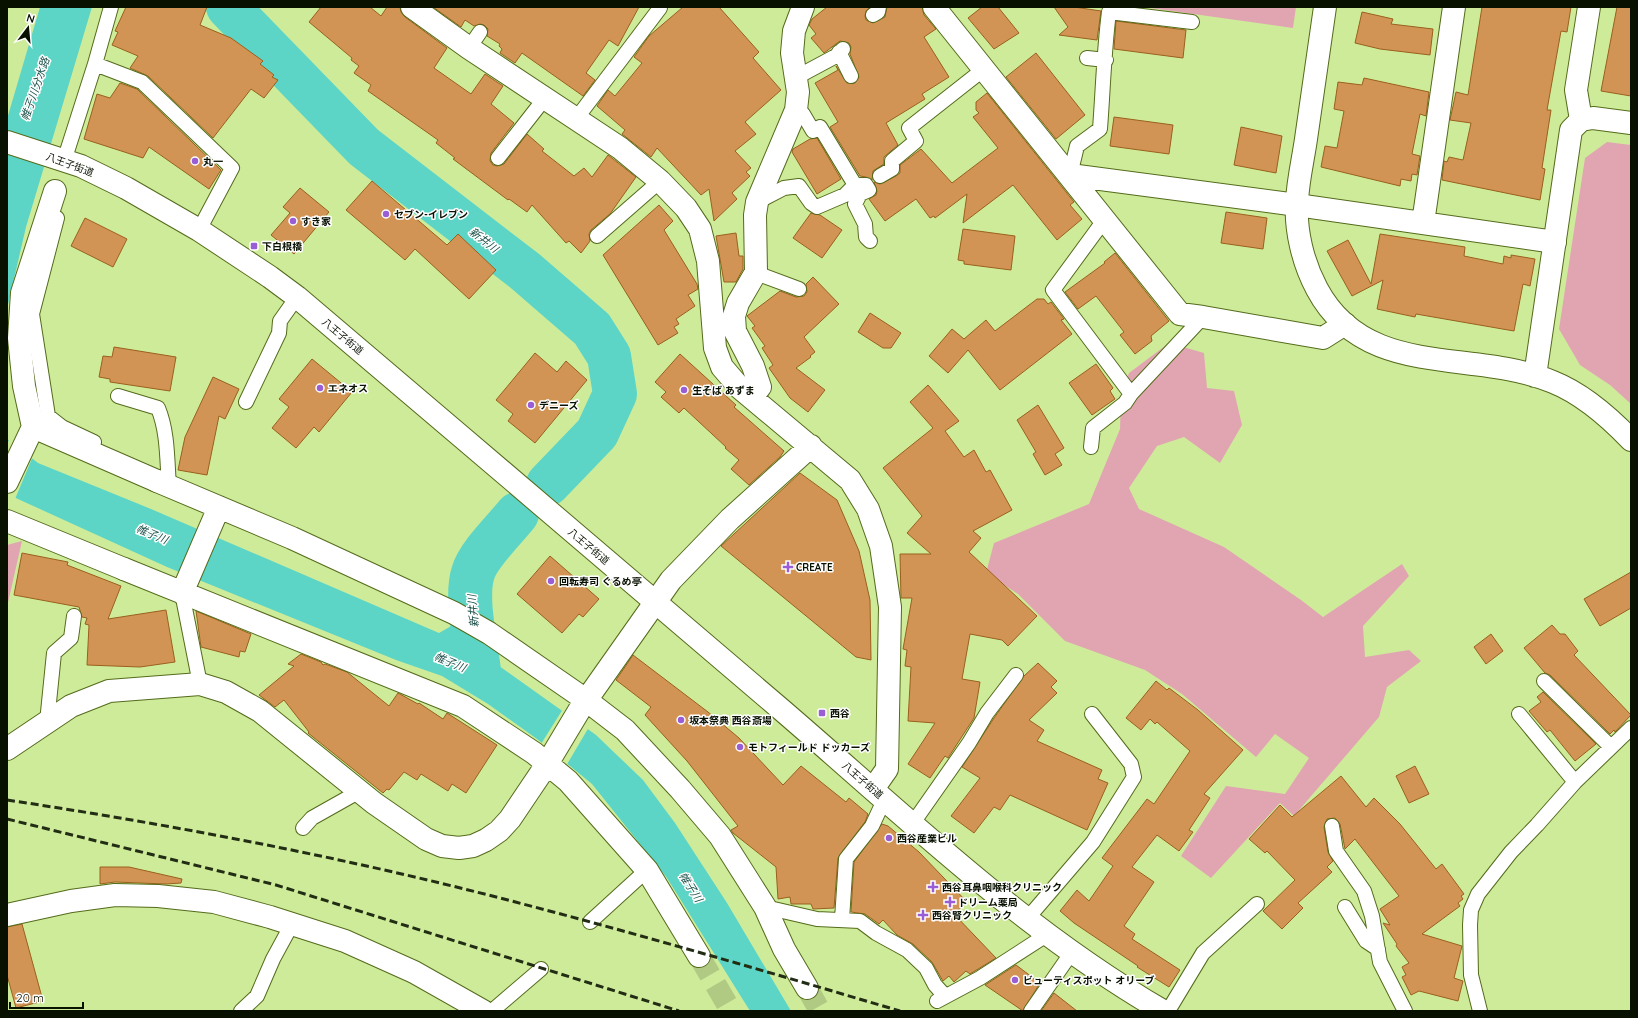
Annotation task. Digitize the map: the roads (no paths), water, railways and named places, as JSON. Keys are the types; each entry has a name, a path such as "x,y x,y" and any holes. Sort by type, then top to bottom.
{"main road":[{"path":"412,7 474,40 545,98 620,148 660,182 686,208 700,229 708,261 715,348 722,367 740,388 850,480 868,509 881,546 890,607 888,756 887,769 879,794"},
{"path":"752,397 760,387 753,366 735,331 734,316 738,303 756,273 757,259 755,215 757,202 796,110 798,92 792,53 794,31 803,7"},
{"path":"934,7 984,69 1006,86 1070,175 1180,314 1323,338 1345,324"},
{"path":"1325,7 1297,205 1301,245 1308,273 1322,299 1345,324 1362,337 1384,348 1406,355 1519,372 1553,381 1573,392 1598,409 1631,440"},
{"path":"1423,223 1454,7"},
{"path":"1581,120 1576,90 1589,7"},
{"path":"1535,376 1570,130 1581,120 1593,118 1631,123"},
{"name":"八王子街道","path":"7,142 81,166 126,188 199,230 270,277 297,297 1027,919 1118,985 1163,1011"},
{"path":"1070,175 1297,205 1555,242"},
{"path":"7,482 31,431 24,386 12,345 19,338 22,293 59,192"},
{"path":"31,431 165,481 217,511 292,538 454,613 488,633 583,704 625,730 680,789 720,836 766,907 784,949 807,988"},
{"path":"7,749 71,706 109,691 200,684 226,692 260,711 360,791 426,839 442,846 459,848 473,846 499,831 510,819 583,704 672,580 730,519 811,446"},
{"path":"184,587 217,511"},
{"path":"7,521 124,569 184,587 463,706 548,761 568,781 647,870 699,956"},
{"path":"7,915 71,900 115,896 158,896 214,902 345,941 414,972 483,1011"}],"lane":[{"path":"57,159 95,64 111,7"},
{"path":"576,119 660,8"},
{"path":"1070,175 1077,146 1100,129 1106,60 1105,43 1110,12 1192,22"},
{"path":"795,78 841,51 851,76"},
{"path":"1087,58 1106,60"},
{"path":"95,64 142,82 232,168 199,230"},
{"path":"880,176 892,169 892,161 916,141 909,128 984,69"},
{"path":"498,158 545,98"},
{"path":"796,110 803,114 813,131 820,127 854,185"},
{"path":"597,236 660,182"},
{"path":"757,202 784,188 799,186 812,204 817,207 845,195 854,185 866,185 869,190 860,194 855,204 865,224 866,237 870,241"},
{"path":"59,192 32,314 48,416 62,427 165,481 164,436 158,408 118,396"},
{"path":"1105,219 1053,290 1131,394"},
{"path":"756,273 799,289"},
{"path":"246,402 279,333 280,321 297,297"},
{"path":"1091,447 1093,428 1125,403 1131,394 1203,317"},
{"path":"184,587 200,684"},
{"path":"48,722 54,653 71,638 74,616"},
{"path":"913,823 969,743 987,712 1016,675"},
{"path":"1544,681 1611,748"},
{"path":"1027,919 1093,842 1134,776 1131,764 1092,714"},
{"path":"1519,714 1575,782"},
{"path":"1480,1011 1471,975 1471,910 1478,894 1511,852 1575,782 1631,728"},
{"path":"303,828 312,818 360,791"},
{"path":"842,919 846,860 872,826 879,794"},
{"path":"1332,826 1336,851 1364,891 1372,916 1380,962 1405,1011"},
{"path":"590,922 647,870"},
{"path":"1168,1011 1203,953 1257,904"},
{"path":"766,907 817,919 860,921 876,933 907,950 926,968 941,999 980,978 1048,934"},
{"path":"1345,907 1366,941 1378,950"},
{"path":"241,1011 257,996 273,959 292,924"},
{"path":"1031,1011 1072,952"},
{"path":"492,1011 541,969"}],"water":[{"name":"帷子川分水路","path":"40,7 92,7 26,227 7,309 7,119"},
{"name":"帷子川","path":"7,439 38,463 151,509 439,633 453,625 489,644 485,656 596,735 643,780 675,823 727,903 791,1011 750,1011 667,878 592,784 537,739 488,704 442,676 396,660 167,567 7,494"}],"waterway":[{"name":"新井川","path":"228,7 364,147 525,271 592,329 609,356 615,394 597,433 548,484"},
{"name":"新井川","path":"479,671 470,595 473,573 480,558 517,514"}],"tunnel":[{"path":"699,956 731,1011"},
{"path":"807,988 820,1011"}],"railway":[{"path":"7,800 201,832 395,872 617,929 900,1011"},
{"path":"7,819 276,885 679,1011"}],"place":[{"name":"丸一","path":"195,161"},
{"name":"セブン-イレブン","path":"386,214"},
{"name":"すき家","path":"293,221"},
{"name":"下白根橋","path":"254,246"},
{"name":"エネオス","path":"320,388"},
{"name":"生そば あずま","path":"684,390"},
{"name":"デニーズ","path":"531,405"},
{"name":"CREATE","path":"788,567"},
{"name":"回転寿司 ぐるめ亭","path":"551,581"},
{"name":"西谷","path":"822,713"},
{"name":"坂本祭典 西谷斎場","path":"681,720"},
{"name":"モトフィールド ドッカーズ","path":"740,747"},
{"name":"西谷産業ビル","path":"889,838"},
{"name":"西谷耳鼻咽喉科クリニック","path":"933,887"},
{"name":"ドリーム薬局","path":"950,902"},
{"name":"西谷腎クリニック","path":"923,915"},
{"name":"ビューティスポット オリーブ","path":"1015,980"}]}
